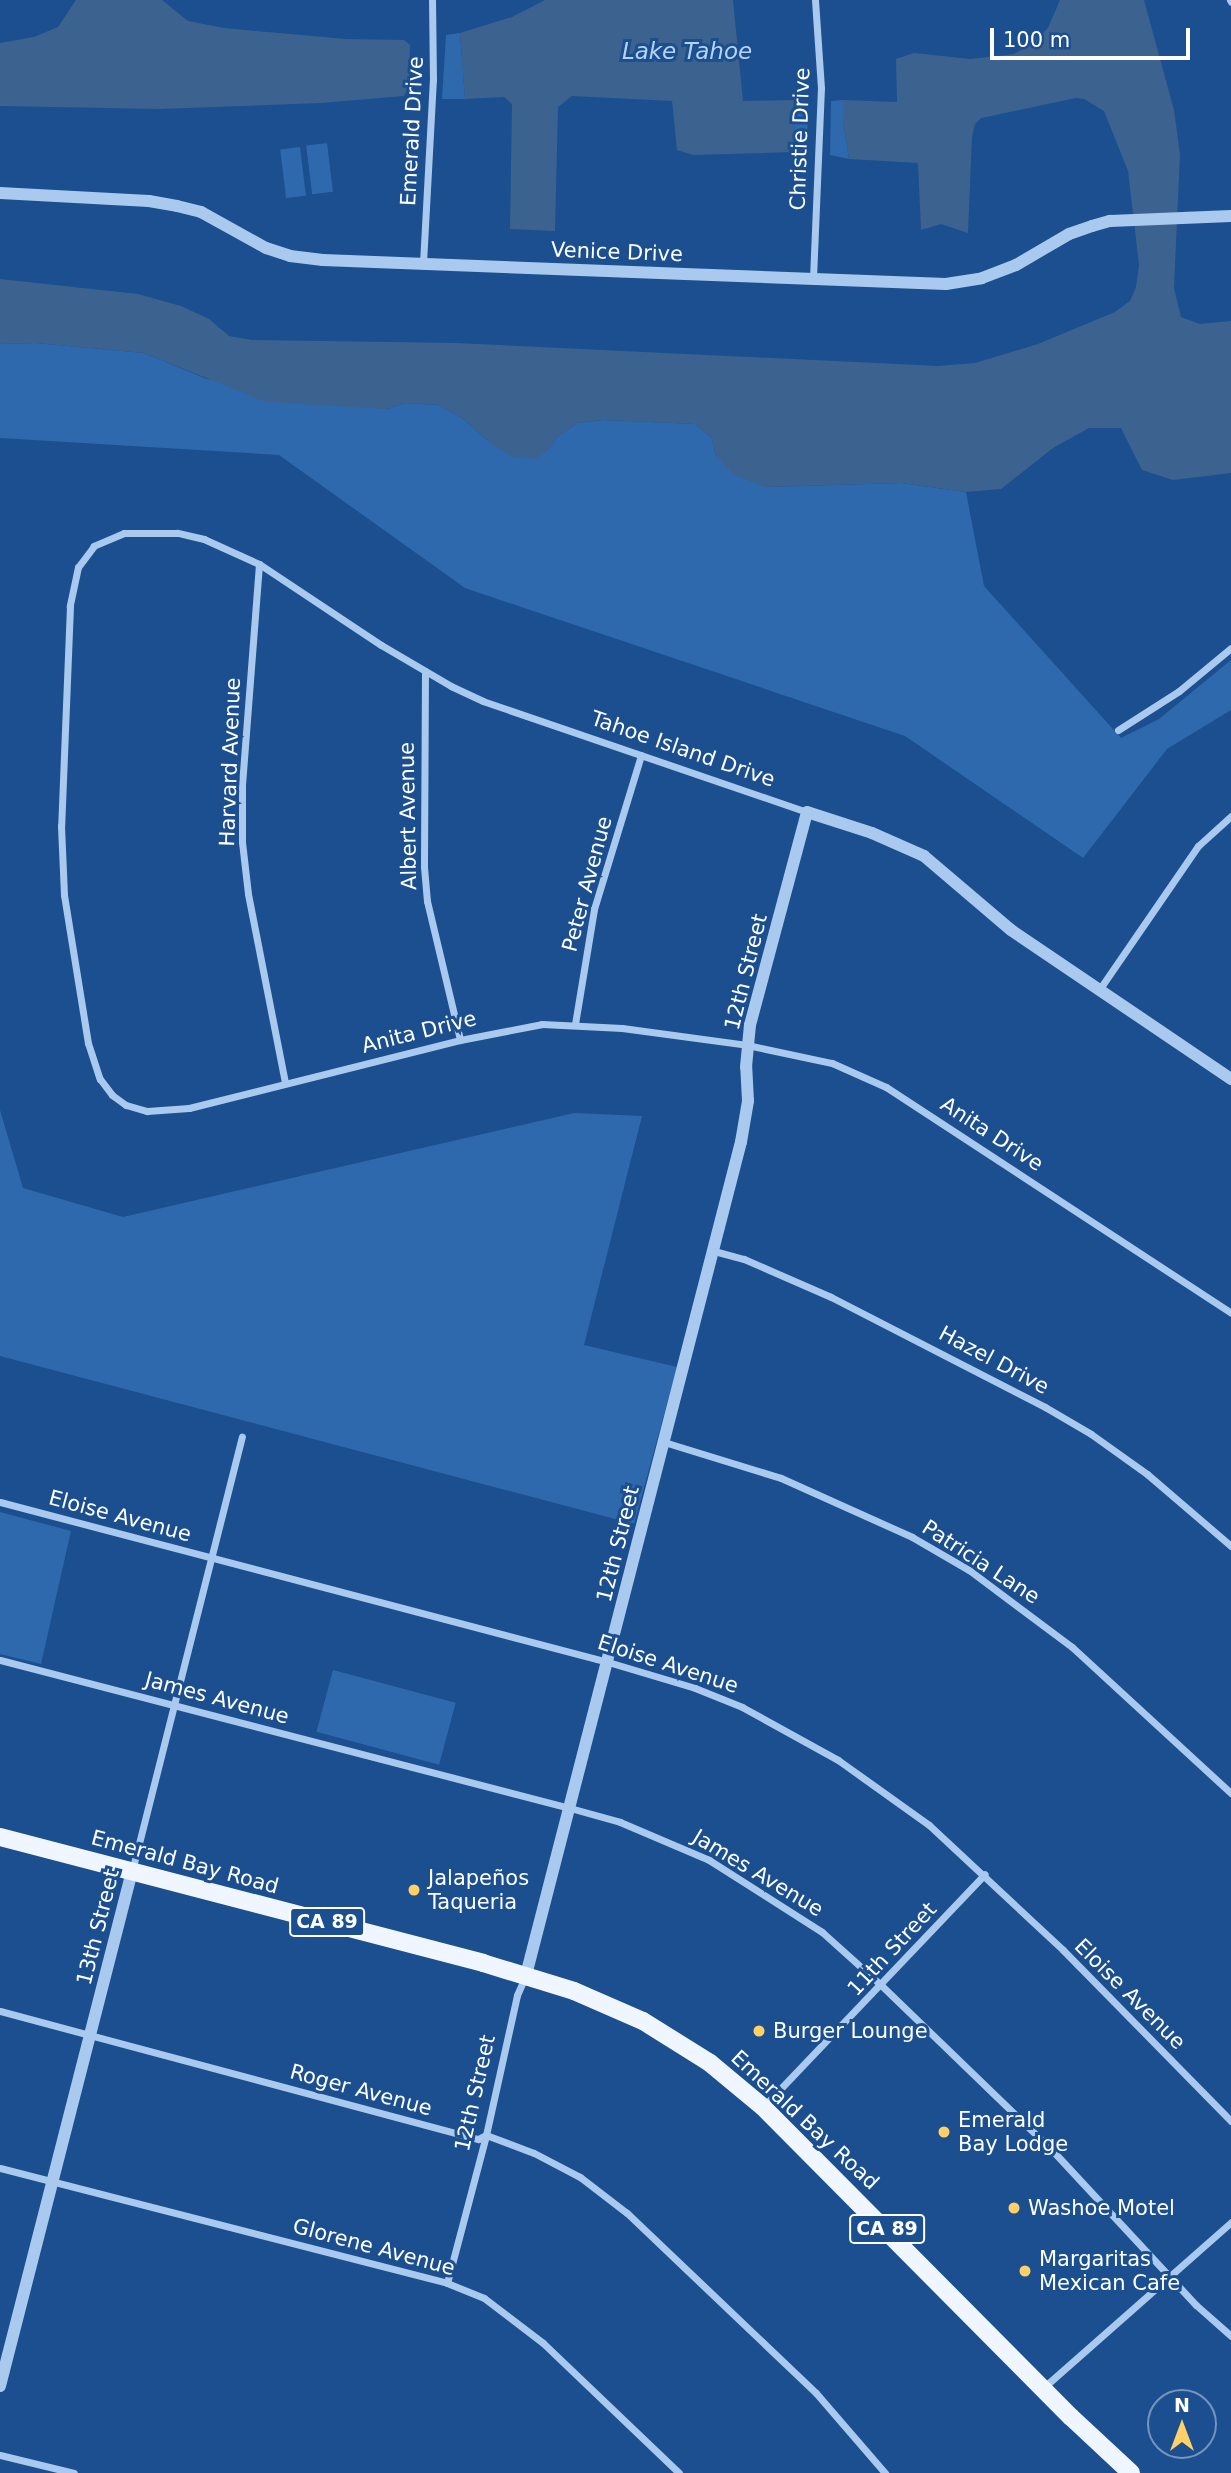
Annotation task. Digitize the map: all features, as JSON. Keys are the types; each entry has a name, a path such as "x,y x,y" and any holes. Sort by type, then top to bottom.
{"main road":[{"name":"Emerald Bay Road","path":"0,1837 526,1975 574,1991 643,2021 710,2063 763,2106 1131,2473"}],"street":[{"name":"Emerald Drive","path":"423,263 433,80 432,0"},
{"name":"Christie Drive","path":"813,278 821,88 815,0"},
{"name":"Venice Drive","path":"0,193 149,201 201,212 245,238 290,256 946,284 982,278 1016,265 1069,234 1092,226 1127,220 1231,216"},
{"name":"Tahoe Island Drive","path":"94,546 124,533 177,533 204,539 259,564 425,671 484,701 872,833 924,856 1011,930 1231,1079"},
{"name":"Anita Drive","path":"94,546 78,567 70,606 61,826 64,895 80,1002 100,1079 112,1095 126,1105 147,1111 167,1111 520,1027 575,1024 747,1045 832,1063 886,1087 1231,1313"},
{"name":"Harvard Avenue","path":"259,564 242,783 242,842 248,894 285,1083"},
{"path":"1118,730 1179,691 1231,648"},
{"name":"Albert Avenue","path":"425,671 424,867 427,901 460,1040"},
{"name":"Peter Avenue","path":"575,1024 594,909 641,755"},
{"name":"12th Street","path":"447,2283 486,2136 517,1996 526,1975 714,1251 746,1118 747,1045 807,812"},
{"path":"1099,990 1198,846 1231,816"},
{"name":"Hazel Drive","path":"714,1251 744,1259 831,1297 1045,1407 1091,1434 1147,1474 1231,1546"},
{"name":"13th Street","path":"0,2386 242,1437"},
{"name":"Patricia Lane","path":"664,1442 781,1478 912,1537 969,1570 1072,1647 1231,1793"},
{"name":"Eloise Avenue","path":"0,1502 608,1662 695,1688 781,1727 890,1794 985,1874 1231,2121"},
{"name":"James Avenue","path":"0,1660 620,1822 709,1860 811,1924 882,1986 1051,2149 1170,2276 1231,2336"},
{"name":"11th Street","path":"763,2106 882,1986 985,1874"},
{"name":"Roger Avenue","path":"0,2011 478,2139 486,2136 534,2153 580,2177 627,2213 816,2393 885,2473"},
{"name":"Glorene Avenue","path":"0,2168 447,2283 484,2298 514,2318 679,2473"},
{"path":"1043,2388 1231,2222"},
{"path":"0,2455 74,2473"}],"shaded area":[{"path":"460,33 465,99 442,99 446,35"},
{"path":"795,100 810,101 805,152 794,152"},
{"path":"843,100 849,159 830,155 831,101"},
{"path":"327,143 333,192 312,194 306,146"},
{"path":"300,147 306,196 286,198 280,149"},
{"path":"35,343 144,353 207,379 387,409 406,403 438,405 462,418 489,442 549,449 556,438 577,423 604,420 695,424 712,438 716,456 766,487 901,483 966,492 984,586 1121,738 1159,719 1231,660 1231,710 1167,749 1083,858 905,736 465,588 279,455 0,438 0,344"},
{"path":"0,1110 23,1188 123,1217 574,1113 642,1116 584,1345 677,1367 634,1524 0,1356"},
{"path":"0,1512 71,1531 41,1664 0,1654"},
{"path":"333,1670 456,1703 439,1765 316,1732"}],"water":[{"path":"76,0 162,0 188,21 224,28 346,39 404,40 410,45 409,85 404,96 321,103 160,109 0,106 0,43 34,37 58,27"},
{"name":"Lake Tahoe","path":"545,0 733,0 743,101 795,100 794,152 693,155 677,150 672,101 572,96 558,107 555,231 510,229 512,104 504,97 465,99 460,33 512,17"},
{"path":"1060,0 1144,0 1174,110 1180,154 1174,288 1181,317 1200,324 1231,321 1231,473 1173,480 1142,470 1121,428 1089,428 1053,448 1001,489 966,492 901,483 766,487 734,475 716,456 712,438 695,424 604,420 577,423 556,438 549,449 537,459 512,457 489,442 462,418 438,405 406,403 387,409 266,402 144,353 35,343 0,344 0,279 138,294 181,306 209,319 229,336 252,340 456,343 938,366 975,363 1038,344 1115,312 1130,301 1136,287 1139,265 1128,171 1104,111 1084,99 1076,98 981,118 975,124 972,137 968,233 941,224 921,230 918,163 849,159 843,100 897,102 896,59 914,53 970,59 1014,54 1033,43 1048,28"}],"place":[{"name":"Jalapeños Taqueria","path":"414,1890"},
{"name":"Burger Lounge","path":"759,2031"},
{"name":"Emerald Bay Lodge","path":"944,2132"},
{"name":"Washoe Motel","path":"1014,2208"},
{"name":"Margaritas Mexican Cafe","path":"1025,2271"}]}
